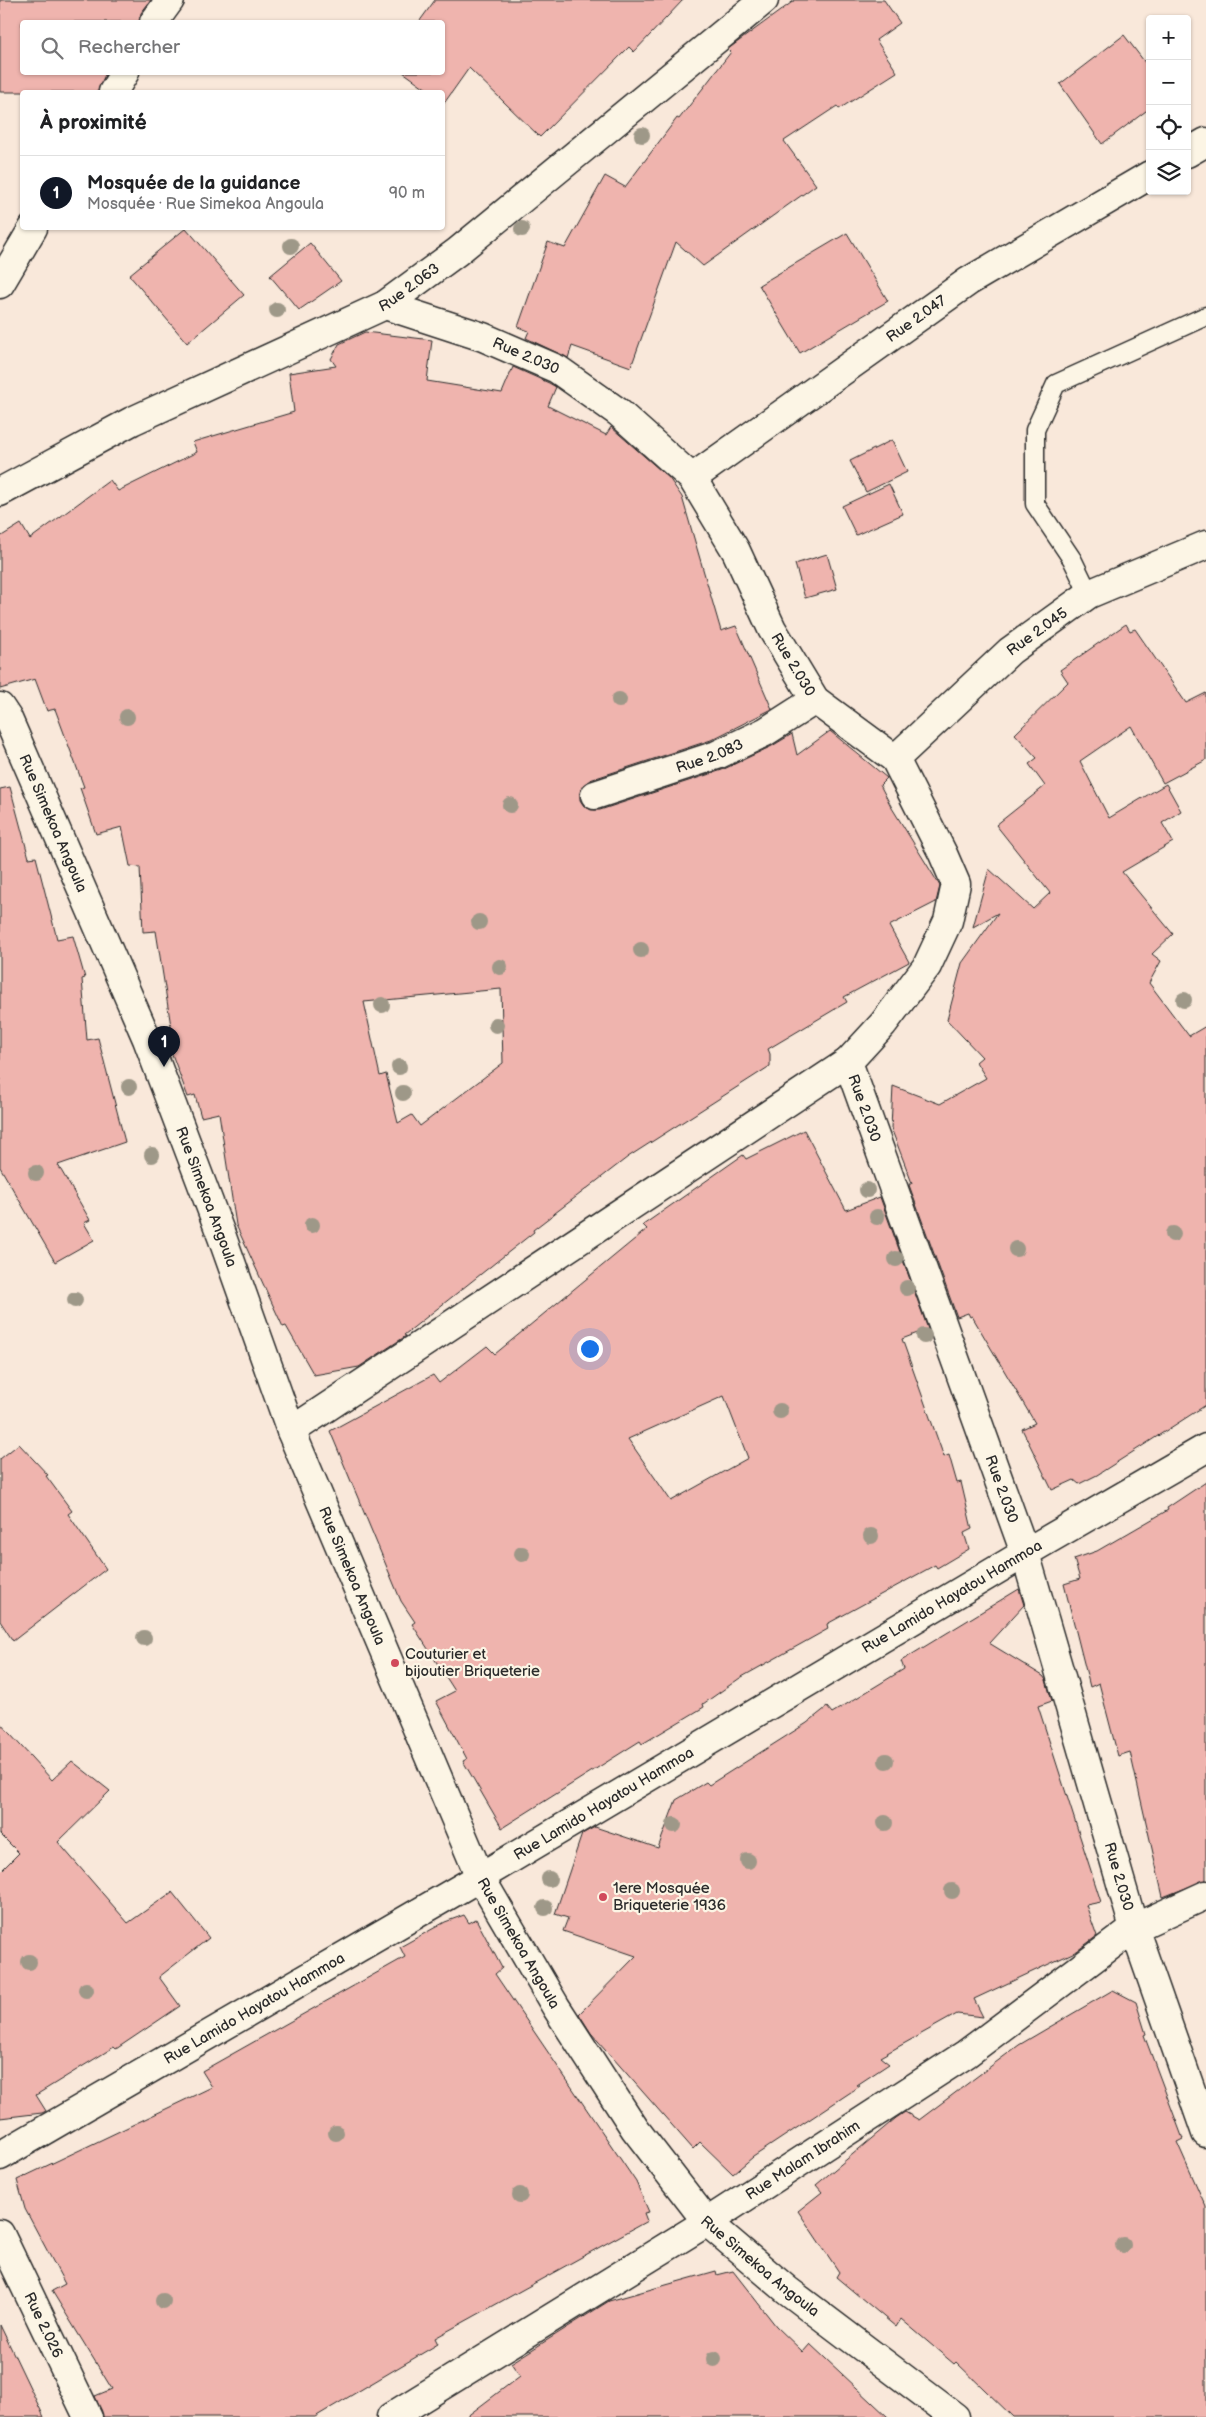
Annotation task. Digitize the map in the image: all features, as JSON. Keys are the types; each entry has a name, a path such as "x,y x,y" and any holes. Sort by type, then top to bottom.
{"street":[{"path":"155,20 170,0"},
{"name":"Rue 2.063","path":"0,492 132,421 385,305 457,252 764,0"},
{"path":"114,90 123,75"},
{"path":"1191,151 1206,142"},
{"name":"Rue 2.047","path":"692,478 969,281 1146,177"},
{"path":"0,284 32,230"},
{"name":"Rue 2.030","path":"385,305 483,337 557,369 618,412 692,478 736,551 772,629 815,700 894,759 943,854 956,884 948,921 927,966 883,1024 848,1062 1024,1553 1134,1928 1206,2133"},
{"name":"Rue 2.045","path":"894,759 1010,651 1089,594 1206,545"},
{"name":"Rue 2.083","path":"595,795 717,755 765,732 815,700"},
{"name":"Rue Simekoa Angoula","path":"0,707 8,719 147,1039 222,1237 291,1431 480,1877 556,2007 630,2121 707,2222 787,2290 955,2417"},
{"path":"291,1431 848,1062"},
{"name":"Rue Lamido Hayatou Hammoa","path":"0,2156 480,1877 1024,1553 1206,1448"},
{"name":"Rue Malam Ibrahim","path":"391,2417 707,2222 966,2054 1134,1928 1206,1896"},
{"name":"Rue 2.026","path":"0,2234 88,2417"}],"lane":[{"path":"1089,594 1072,559 1034,504 1035,430 1056,384 1206,316"}],"building":[{"path":"0,0 151,0 141,13 139,20 20,20 20,75 105,75 99,90 20,90 20,92 0,92"},
{"path":"435,0 683,0 634,52 629,47 540,137 469,68 445,102 445,90 428,90 407,75 445,75 445,20 420,20"},
{"path":"795,0 884,0 900,23 876,40 897,72 839,109 837,106 784,141 816,185 703,266 676,242 631,367 572,346 568,358 526,338 529,331 518,327 548,242 565,248 605,176 625,187 677,118 679,119 731,52 728,49"},
{"path":"1124,35 1146,64 1146,111 1102,144 1060,84"},
{"path":"184,230 188,230 244,295 187,343 129,275"},
{"path":"847,233 888,301 800,353 759,285"},
{"path":"310,243 341,281 299,310 270,276"},
{"path":"365,332 432,340 427,381 502,393 513,367 549,383 556,387 548,406 606,435 611,427 669,478 682,497 721,631 736,626 772,709 711,740 590,780 583,785 580,792 580,800 584,806 591,810 600,810 722,770 772,746 792,734 797,755 830,731 887,778 880,785 940,886 936,902 889,926 909,962 844,997 847,1002 768,1049 770,1066 628,1157 533,1230 534,1232 404,1335 406,1336 359,1367 314,1375 286,1326 283,1327 236,1225 219,1113 201,1117 195,1095 188,1097 169,1046 174,1045 156,931 143,932 140,867 130,866 122,827 96,834 80,788 84,787 55,709 47,711 35,679 0,689 0,537 21,524 30,539 110,480 118,491 197,452 193,442 294,412 289,373 336,366 331,359 339,344","holes":["501,989 503,1063 420,1126 412,1115 398,1123 386,1074 380,1076 364,1002"]},
{"path":"892,440 907,472 866,492 850,461"},
{"path":"889,484 903,514 856,535 842,506"},
{"path":"827,554 837,589 805,598 795,564"},
{"path":"1126,624 1130,631 1135,629 1186,703 1206,693 1206,760 1163,783 1131,726 1080,761 1109,818 1166,784 1181,811 1162,823 1173,842 1122,872 1173,934 1152,954 1161,961 1149,983 1189,1036 1206,1026 1206,1405 1097,1475 1079,1484 1074,1480 1052,1490 1022,1429 1035,1423 972,1316 970,1317 968,1313 957,1317 909,1185 912,1183 891,1128 893,1086 940,1104 986,1078 976,1062 982,1057 947,1020 962,963 998,913 973,927 989,869 1033,909 1050,893 996,825 1045,786 1029,764 1037,758 1015,734 1068,682 1060,670"},
{"path":"10,787 29,858 36,857 57,939 73,936 85,978 82,979 87,1040 98,1038 125,1142 58,1165 90,1220 84,1223 94,1240 55,1262 0,1167 0,789"},
{"path":"804,1130 846,1210 880,1197 928,1329 902,1339 944,1457 949,1455 957,1483 961,1482 972,1529 964,1533 969,1549 937,1568 935,1565 827,1624 828,1629 740,1678 703,1704 704,1707 642,1744 640,1741 502,1828 463,1761 467,1759 436,1701 455,1691 412,1624 415,1622 401,1601 330,1431 433,1375 439,1383 487,1346 495,1354 647,1229 643,1225 743,1155 746,1159","holes":["724,1396 748,1458 671,1501 628,1439"]},
{"path":"19,1444 48,1475 46,1476 72,1511 68,1514 106,1569 13,1641 0,1621 0,1459"},
{"path":"1206,1482 1206,1880 1163,1897 1130,1752 1118,1756 1099,1683 1090,1687 1064,1584 1080,1579 1074,1559 1097,1551 1168,1510 1167,1508"},
{"path":"1019,1589 1024,1605 989,1643 1043,1676 1046,1680 1052,1701 1038,1706 1101,1902 1086,1905 1097,1936 1077,1951 974,1999 983,2017 957,2014 880,2057 889,2064 857,2085 860,2086 753,2157 733,2174 700,2142 693,2149 591,2033 579,2014 636,1956 563,1931 568,1918 555,1914 582,1834 595,1827 658,1848 676,1800 706,1782 709,1785 807,1723 827,1707 832,1713 904,1669 901,1661"},
{"path":"0,1723 52,1780 72,1761 110,1791 58,1842 128,1923 172,1892 209,1938 159,1977 180,2006 116,2049 114,2047 36,2095 46,2111 0,2118 0,1872 19,1853 0,1834"},
{"path":"464,1915 469,1923 476,1919 502,1968 495,1974 636,2182 649,2212 644,2213 647,2221 435,2338 438,2344 315,2417 103,2417 95,2396 112,2389 52,2291 65,2284 25,2209 17,2180 212,2087 202,2071 405,1957 400,1947 445,1922"},
{"path":"1113,1990 1136,2002 1146,2034 1144,2035 1183,2139 1177,2142 1206,2207 1206,2417 1013,2417 956,2362 954,2364 901,2319 896,2327 836,2277 839,2272 798,2211 822,2192 816,2185 896,2118 905,2112 919,2120 1019,2045"},
{"path":"716,2271 717,2275 733,2271 776,2326 803,2352 810,2344 888,2417 466,2417 520,2376 511,2363 609,2301"},
{"path":"0,2325 44,2417 0,2417"}],"place":[{"name":"Mosquée de la guidance","path":"164,1067"},
{"name":"Couturier et bijoutier Briqueterie","path":"395,1663"},
{"name":"1ere Mosquée Briqueterie 1936","path":"603,1897"}]}
